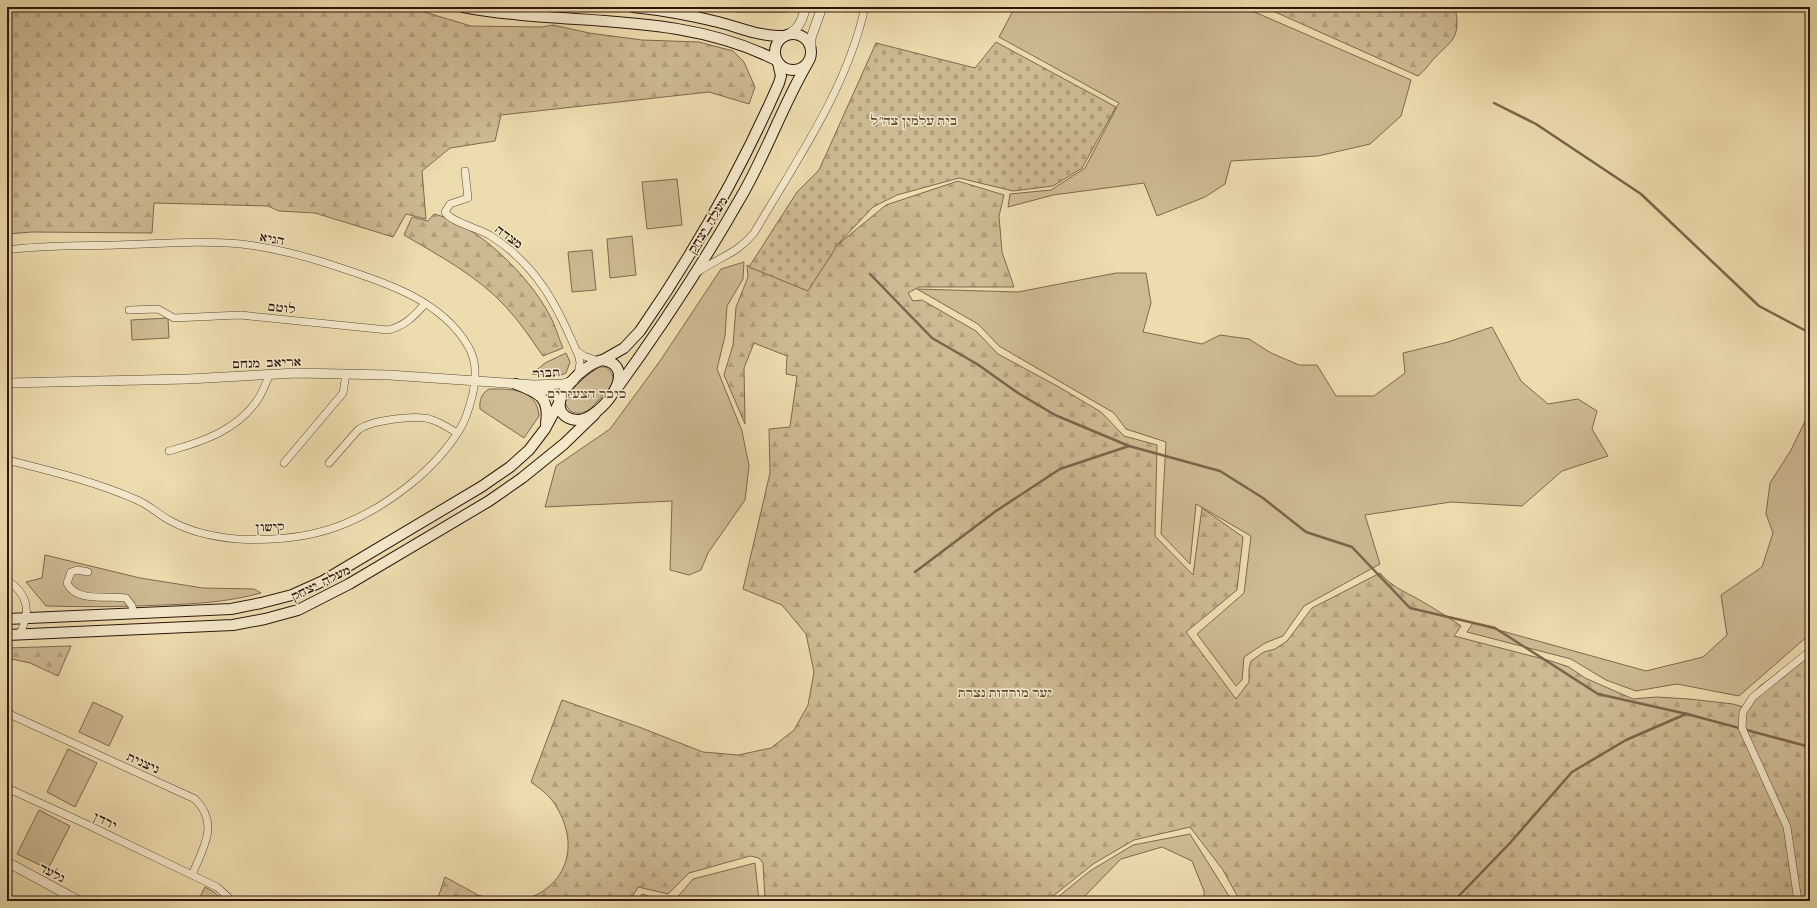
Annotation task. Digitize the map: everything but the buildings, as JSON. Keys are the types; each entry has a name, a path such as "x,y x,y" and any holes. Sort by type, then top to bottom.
{"main road":[{"path":"463,7 503,12 625,21 672,28 715,37 747,46 777,62 782,67 792,70 803,67 807,64 812,52 811,46 805,37 794,33 774,37 719,22 675,13 633,7"},
{"path":"777,62 774,50 776,44 786,35"},
{"name":"מעלה יצחק","path":"7,619 231,609 276,600 308,588 341,571 492,480 520,458 537,441 545,429 559,401 575,378 589,366 624,348 640,331 728,190 779,83 781,76 777,62"},
{"name":"מעלה יצחק","path":"7,635 233,624 265,619 298,610 343,588 489,500 547,459 595,414 615,391 662,326 741,197 775,130 795,84 807,64"},
{"path":"601,360 611,362 618,370 620,380 615,391"},
{"path":"516,384 533,390 545,401 547,414 545,429"},
{"path":"559,401 563,414 570,419 585,419 595,414"}],"street":[{"path":"786,35 796,30 800,25 806,7"},
{"path":"811,46 812,34 822,7"},
{"path":"692,277 708,265 736,251 754,233 826,108 846,67 865,7"},
{"name":"מצדה","path":"465,171 468,198 450,204 445,212 451,218 489,235 507,247 530,268 553,301 579,353 584,356 601,360"},
{"name":"הגיא","path":"7,250 36,247 186,242 241,244 294,254 326,263 386,284 405,292 425,304 448,322 468,345 475,362 475,381"},
{"name":"לוטם","path":"129,310 158,309 174,318 240,315 388,330 397,328 410,320 425,304"},
{"name":"מצדה","path":"574,345 580,363 575,378"},
{"path":"169,452 202,442 231,426 258,399 270,374"},
{"name":"אריאב מנחם","path":"7,383 188,379 270,374 346,374 527,385"},
{"path":"284,463 343,393 346,374"},
{"name":"תבור","path":"527,385 563,384 575,378"},
{"name":"קישון","path":"7,460 65,475 135,499 170,520 192,530 222,537 239,539 277,539 309,534 327,530 355,519 398,492 430,466 457,433 466,416 475,381"},
{"name":"תבור","path":"527,385 550,391 559,401"},
{"path":"329,463 358,430 363,426 377,422 427,418 440,423 457,433"},
{"path":"85,571 88,572 77,570 71,572 67,583 74,592 91,596 126,598 132,606 134,614"},
{"path":"7,580 18,588 23,596 26,619 19,634"},
{"path":"1798,901 1787,827 1742,728 1742,712 1753,697 1810,651"},
{"name":"ניצנית","path":"7,713 195,799 205,812 209,827 208,834 192,875"},
{"name":"ירדן","path":"7,788 218,887 230,901"},
{"name":"גלעד","path":"10,865 79,901"}],"green space":[{"path":"7,7 408,7 471,26 542,27 553,25 589,33 642,40 699,42 733,51 744,62 755,87 749,104 709,92 501,115 495,141 450,148 422,171 426,219 406,214 393,237 315,213 279,211 268,206 154,203 152,233 32,232 7,234"},
{"path":"717,7 790,7 788,12 738,12"},
{"path":"1015,7 1243,7 1411,80 1401,116 1370,144 1318,156 1231,161 1225,184 1205,197 1157,216 1144,183 1053,195 1008,207 1010,194 1051,190 1085,168 1119,103 999,37"},
{"path":"1264,7 1455,7 1457,27 1453,39 1418,76"},
{"name":"בית עלמין צה\"ל","path":"996,42 1116,107 1082,168 1053,186 1013,191 959,178 897,195 873,207 838,244 808,291 749,267 797,192 819,170 876,43 975,68"},
{"path":"677,179 682,225 647,229 642,182"},
{"name":"יער מורדות נצרת","path":"958,181 1004,195 999,216 1002,252 1014,287 919,287 908,293 913,301 922,300 976,331 998,354 1101,412 1124,436 1157,445 1155,536 1193,575 1202,508 1243,537 1237,590 1186,632 1236,699 1249,682 1249,669 1251,661 1264,652 1275,649 1287,641 1312,608 1380,573 1398,588 1461,626 1454,636 1569,667 1585,678 1633,699 1656,697 1689,699 1733,704 1747,708 1747,700 1760,686 1810,652 1810,901 1240,901 1223,870 1190,827 1134,840 1093,864 1047,901 765,901 763,863 759,858 750,856 689,873 668,894 638,887 630,901 520,901 537,895 550,886 559,875 566,862 568,848 567,833 562,818 552,800 531,782 562,700 639,727 703,752 738,755 771,748 794,730 808,705 814,672 806,634 782,605 743,589 770,473 769,429 790,427 797,376 786,374 787,356 754,343 744,368 745,424 724,375 733,345 736,307 748,277 747,265 805,289 830,251 886,205"},
{"path":"434,214 467,228 484,240 515,268 529,284 549,314 563,348 543,356 516,319 495,296 458,267 404,235 412,217 428,221"},
{"path":"632,236 636,275 610,278 607,239"},
{"path":"592,250 596,290 572,292 568,252"},
{"path":"744,262 743,279 727,306 725,336 717,369 742,431 749,466 745,500 708,553 701,570 689,575 670,570 672,501 545,507 556,466 610,429 660,361 721,269"},
{"path":"1116,273 1146,273 1151,303 1143,332 1202,344 1220,335 1249,339 1271,353 1299,365 1317,365 1336,396 1374,396 1405,373 1403,353 1448,342 1492,327 1521,381 1548,404 1578,399 1597,411 1592,429 1608,456 1562,471 1522,506 1451,502 1365,515 1380,564 1304,606 1283,636 1265,643 1244,657 1242,680 1236,686 1197,634 1244,593 1251,536 1196,504 1190,564 1161,534 1166,442 1126,429 1114,413 999,346 978,324 917,289 1018,292"},
{"path":"168,318 169,338 132,340 131,320"},
{"path":"566,353 570,362 566,373 561,375 532,374 545,363"},
{"name":"כיכר הצעירים","path":"600,367 606,367 611,373 613,379 611,386 597,402 585,412 575,413 570,411 565,403 570,393 585,377"},
{"path":"489,389 506,389 522,392 533,400 537,407 539,416 524,438 480,409 482,397"},
{"path":"1810,411 1810,634 1739,696 1677,684 1636,691 1606,680 1571,659 1467,632 1473,623 1646,671 1703,657 1727,635 1721,595 1762,567 1773,533 1766,514 1770,483 1791,450"},
{"path":"45,555 140,578 203,588 254,589 261,593 212,602 187,604 90,607 46,606 26,582 42,578"},
{"path":"71,646 58,676 30,663 7,658 7,648"},
{"path":"93,702 123,716 109,746 79,732"},
{"path":"68,749 97,763 75,807 47,792"},
{"path":"39,810 70,826 48,869 17,854"},
{"path":"1190,834 1232,901 1204,901 1204,891 1192,861 1162,847 1121,859 1080,901 1053,901 1090,871 1133,845"},
{"path":"755,863 759,901 674,901 693,879"},
{"path":"445,877 478,895 500,901 437,901"},
{"path":"205,887 214,892 223,901 198,901"},
{"path":"642,894 664,901 637,901"}],"waterway":[{"path":"1494,103 1536,124 1641,194 1759,306 1810,333"},
{"path":"870,274 932,338 977,364 1018,393 1055,415 1129,446 1220,471 1263,498 1306,532 1352,547 1410,608 1495,628 1598,694 1687,714 1810,747"},
{"path":"915,572 996,511 1060,469 1129,446"},
{"path":"1454,901 1510,843 1572,772 1626,740 1686,714"}]}
